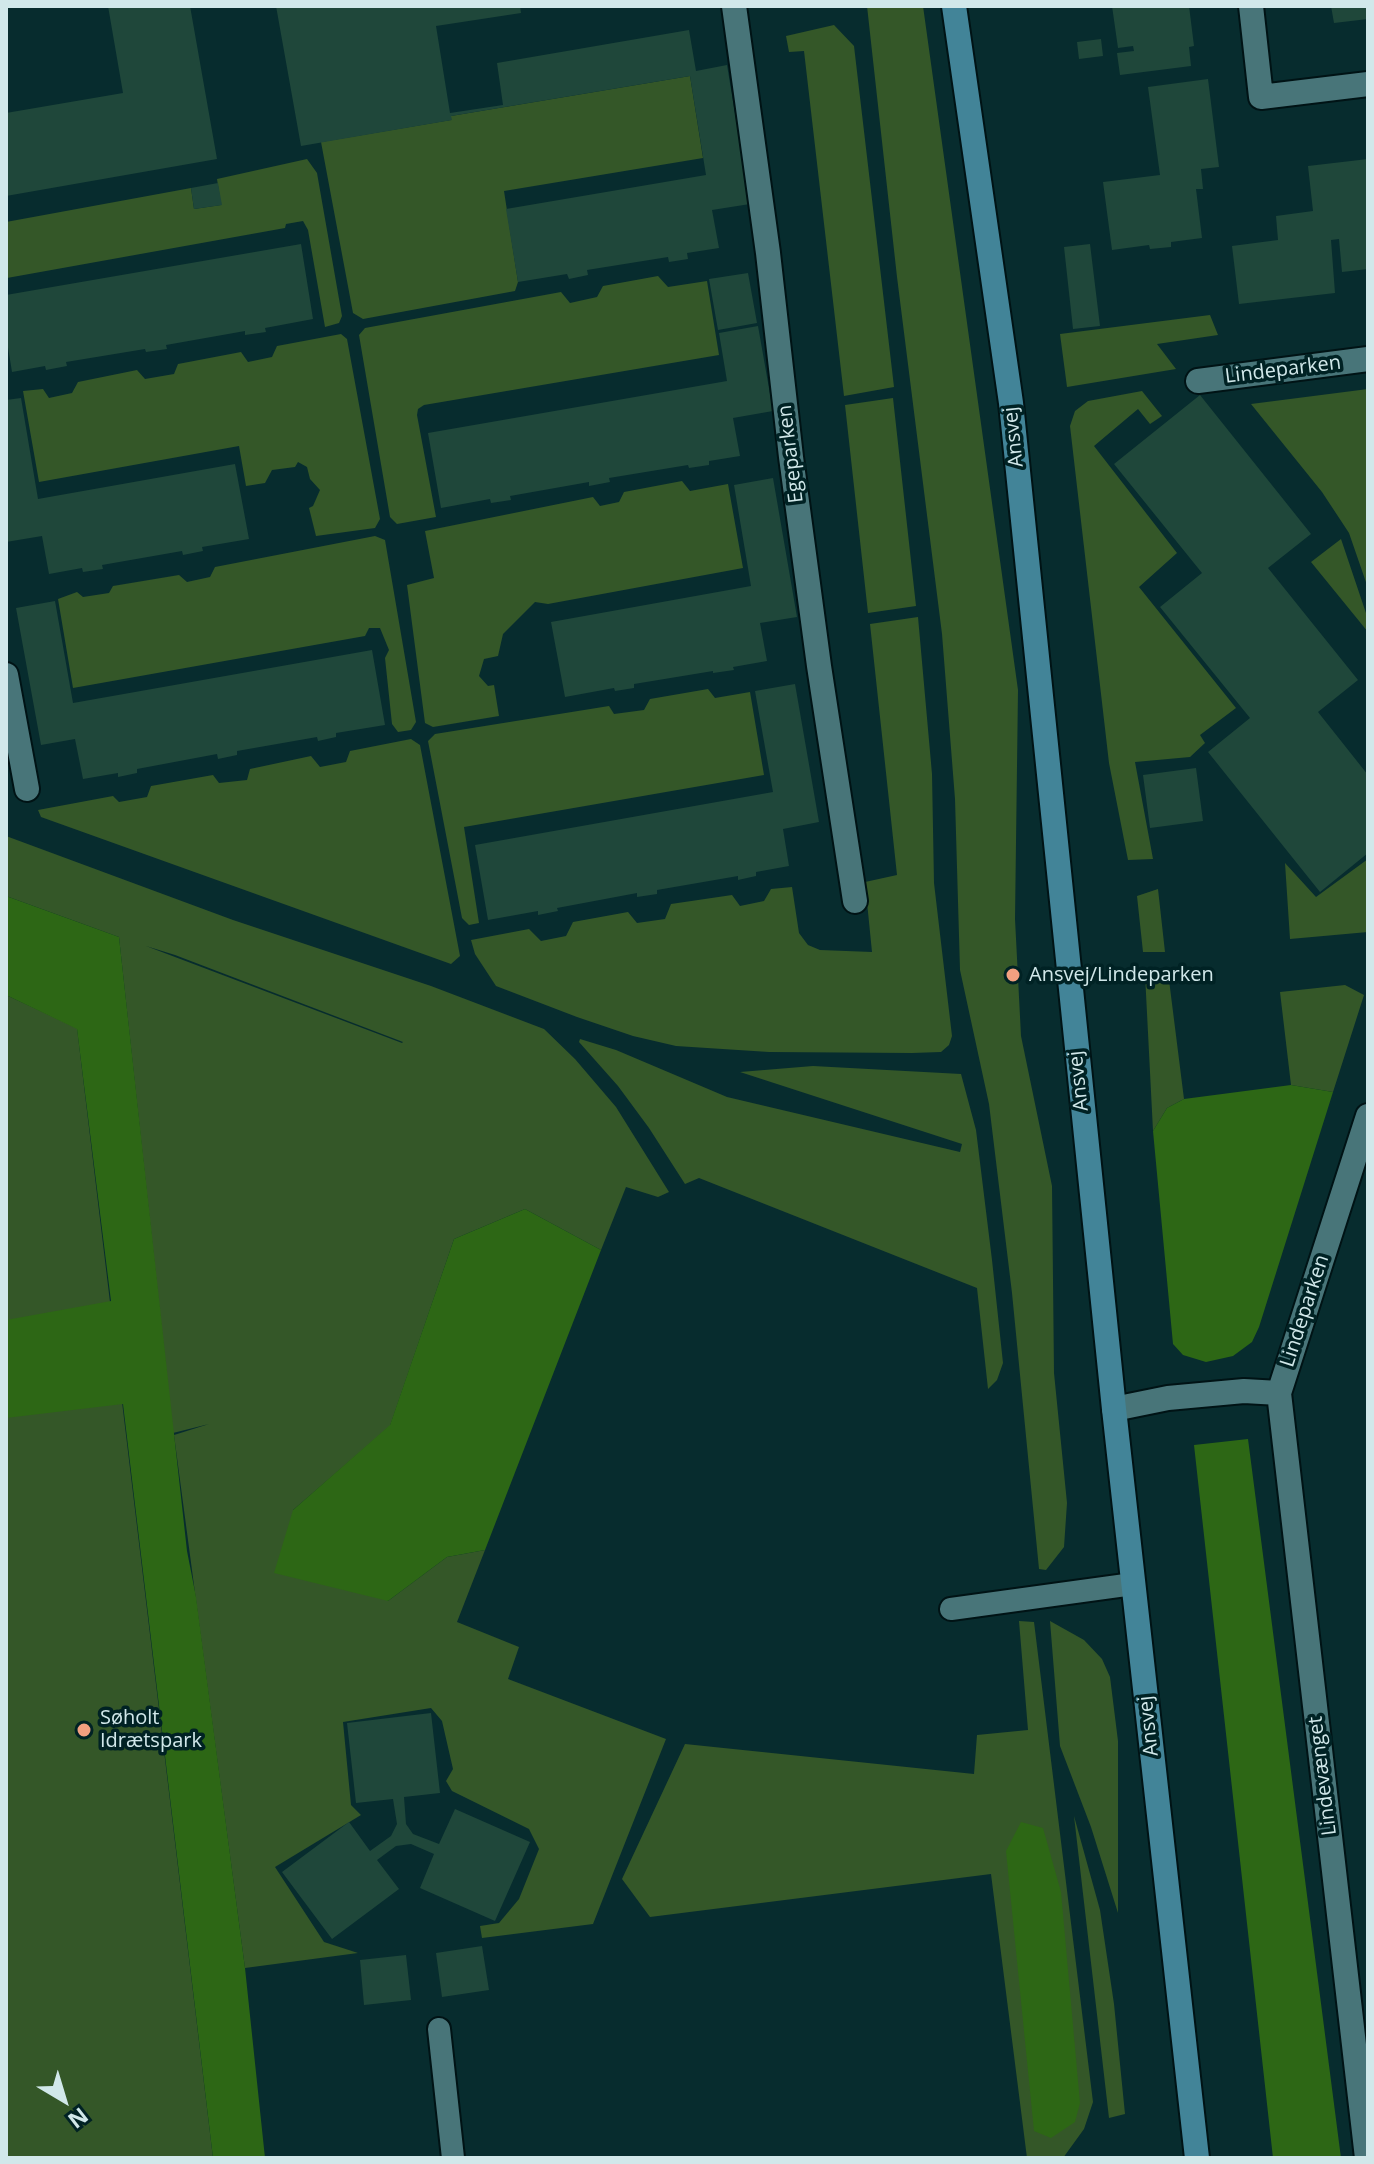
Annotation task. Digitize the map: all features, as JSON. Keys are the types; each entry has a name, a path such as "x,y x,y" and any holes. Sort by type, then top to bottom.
{"street":[{"name":"Egeparken","path":"734,6 819,666 855,901"},
{"name":"Ansvej","path":"954,6 1011,403 1114,1409 1197,2158"},
{"path":"1251,6 1261,97 1368,84"},
{"name":"Lindeparken","path":"1198,381 1368,359"},
{"path":"6,675 27,789"},
{"name":"Lindeparken","path":"1114,1409 1168,1398 1229,1392 1279,1393 1368,1116"},
{"name":"Lindevænget","path":"1279,1393 1367,2158"}],"lane":[{"path":"951,1609 1133,1584"},
{"path":"439,2029 453,2158"}],"green space":[{"path":"867,6 923,6 1018,690 1015,919 1021,1036 1052,1186 1054,1373 1067,1503 1064,1547 1046,1570 1039,1569 1012,1293 989,1104 960,970 955,799 942,634"},
{"path":"834,25 854,46 894,387 844,396 804,51 789,52 786,36"},
{"path":"690,76 703,158 504,191 518,282 515,291 363,319 353,313 321,142 451,120 451,116"},
{"path":"307,159 317,173 342,316 339,323 325,327 308,230 303,221 286,224 285,228 7,278 6,222 191,188 194,209 221,205 217,179"},
{"path":"658,276 668,287 707,281 719,355 424,405 418,409 417,415 436,517 397,524 390,517 359,335 365,328 561,292 570,303 597,297 603,286"},
{"path":"1210,315 1218,335 1157,344 1176,369 1067,387 1060,334"},
{"path":"341,334 347,339 380,519 375,528 316,536 309,508 320,490 310,479 307,467 298,462 295,467 272,470 265,483 246,486 239,446 39,482 23,391 43,389 49,398 72,393 78,382 137,370 145,379 174,374 178,364 241,352 248,362 272,357 277,346"},
{"path":"1368,389 1368,588 1349,533 1322,492 1251,404"},
{"path":"1142,391 1162,416 1150,424 1138,409 1094,446 1177,553 1139,587 1236,708 1200,735 1205,743 1190,757 1135,762 1153,859 1128,860 1109,763 1070,426 1075,411 1088,401"},
{"path":"893,398 916,606 868,613 845,405"},
{"path":"682,481 690,491 728,484 743,568 548,604 535,602 503,634 498,656 484,659 479,676 488,686 494,685 499,716 433,727 425,723 407,585 434,578 425,531 593,497 600,506 619,502 624,492"},
{"path":"375,536 385,540 416,722 411,730 398,732 392,724 385,658 389,650 380,628 369,628 365,636 73,688 58,599 77,592 83,597 109,593 113,586 179,575 187,582 210,577 215,567"},
{"path":"1341,539 1368,619 1368,632 1311,562"},
{"path":"918,617 932,774 934,883 952,1036 949,1045 941,1052 769,1052 676,1046 633,1036 496,986 475,954 471,940 529,929 541,941 566,936 573,922 628,912 637,923 665,919 671,904 732,895 740,906 764,901 771,889 792,887 799,933 808,945 820,950 872,952 865,882 897,875 870,624"},
{"path":"708,689 715,698 750,692 764,775 464,827 479,923 469,925 462,918 428,741 435,734 609,706 614,714 644,710 650,699"},
{"path":"411,739 420,745 460,956 451,964 41,817 38,810 113,796 119,802 147,797 151,786 213,775 219,783 247,780 250,769 311,756 320,767 346,762 350,751"},
{"path":"6,836 233,920 431,986 544,1029 575,1059 616,1107 669,1192 658,1197 626,1187 601,1250 525,1209 454,1239 390,1426 293,1510 388,1601 447,1557 485,1550 457,1622 519,1647 508,1679 666,1739 593,1924 482,1938 480,1926 499,1923 519,1899 539,1849 529,1829 452,1791 446,1781 453,1769 442,1721 431,1708 343,1722 351,1805 361,1815 275,1867 324,1942 358,1953 245,1968 174,1435 209,1424 173,1433 119,937 6,896","holes":["146,946 175,955 403,1042"]},
{"path":"1368,859 1368,932 1290,939 1285,863 1316,897"},
{"path":"1158,889 1165,952 1143,952 1137,896"},
{"path":"6,896 119,937 187,1551 196,1597 245,1968 265,2158 213,2158 123,1404 6,1418 6,1320 111,1301 77,1029 6,995"},
{"path":"1168,972 1184,1099 1167,1108 1153,1131 1145,974"},
{"path":"1345,985 1364,995 1333,1092 1291,1085 1280,992"},
{"name":"Søholt Idrætspark","path":"6,995 77,1028 213,2158 6,2158"},
{"path":"580,1039 616,1050 727,1097 960,1152 962,1144 740,1072 813,1066 961,1074 976,1130 992,1260 1003,1363 997,1380 988,1389 977,1288 699,1178 685,1184 649,1128 618,1086 579,1042"},
{"path":"1291,1085 1333,1092 1259,1327 1252,1342 1233,1356 1206,1362 1183,1355 1173,1344 1153,1131 1167,1108 1184,1099"},
{"path":"525,1209 601,1250 485,1550 447,1557 388,1601 274,1573 293,1510 390,1425 454,1239"},
{"path":"1248,1439 1341,2158 1273,2158 1194,1445"},
{"path":"1019,1621 1034,1622 1093,2102 1084,2129 1063,2158 1027,2158 991,1874 650,1917 622,1879 685,1744 974,1774 977,1735 1028,1730"},
{"path":"1050,1621 1084,1640 1102,1659 1110,1677 1118,1741 1118,1913 1091,1827 1060,1746"},
{"path":"1074,1816 1100,1910 1114,2004 1125,2114 1109,2118"},
{"path":"1021,1822 1043,1828 1061,1892 1080,2103 1075,2122 1051,2138 1034,2131 1006,1851"}],"building":[{"path":"108,6 190,6 217,159 6,196 6,113 123,93"},
{"path":"276,6 520,6 521,13 436,26 450,113 503,105 497,63 689,30 696,71 727,65 750,204 712,210 719,248 687,253 688,259 669,262 668,257 587,270 588,275 569,279 567,274 518,282 506,209 706,175 690,76 451,116 452,120 301,146"},
{"path":"1112,6 1189,6 1194,46 1189,47 1191,66 1120,75 1117,53 1134,51 1133,46 1118,48"},
{"path":"1331,6 1368,6 1368,19 1334,23"},
{"path":"1101,39 1103,56 1079,59 1077,42"},
{"path":"1208,79 1219,167 1201,169 1203,189 1196,189 1202,238 1171,242 1171,247 1150,249 1149,245 1112,250 1103,182 1160,175 1148,87"},
{"path":"1368,159 1368,269 1342,272 1339,239 1331,240 1335,293 1239,304 1232,246 1278,240 1276,216 1313,211 1308,166"},
{"path":"218,183 222,205 194,209 191,188"},
{"path":"301,244 313,319 265,328 266,332 245,335 245,331 166,345 167,349 146,352 145,349 66,362 67,366 46,370 45,366 12,372 6,335 6,295"},
{"path":"1090,244 1100,326 1073,329 1064,247"},
{"path":"748,273 757,323 718,330 709,279"},
{"path":"758,326 773,411 733,418 740,456 709,461 709,465 689,468 688,465 609,478 610,482 589,486 589,482 510,496 511,500 491,503 490,499 441,508 428,433 727,381 719,333"},
{"path":"1200,395 1311,534 1268,568 1358,680 1318,712 1368,775 1368,853 1320,892 1208,752 1250,718 1160,607 1202,573 1114,464"},
{"path":"21,398 38,499 235,464 249,539 202,547 203,551 183,555 182,551 102,565 103,569 83,572 82,568 49,574 42,536 6,542 6,400"},
{"path":"773,478 797,617 760,623 767,661 733,667 734,670 634,684 634,688 615,691 614,688 565,697 551,622 751,586 734,485"},
{"path":"55,601 73,703 372,650 385,725 336,733 336,737 318,741 317,737 237,751 237,755 218,759 217,754 137,769 137,773 118,777 118,773 83,779 75,739 41,745 16,608"},
{"path":"795,684 819,822 783,829 789,866 756,872 756,876 738,880 738,876 657,890 657,894 637,897 637,893 557,908 558,911 538,915 538,911 488,920 475,845 773,792 755,691"},
{"path":"1196,768 1203,821 1150,828 1143,775"},
{"path":"431,1713 440,1793 404,1797 406,1824 413,1834 439,1844 455,1809 530,1842 495,1921 420,1888 434,1854 411,1844 396,1846 377,1860 399,1889 332,1939 282,1872 349,1822 370,1851 391,1836 397,1824 393,1799 356,1803 347,1723"},
{"path":"482,1946 489,1990 442,1997 436,1953"},
{"path":"406,1955 411,2000 364,2005 360,1960"}],"place":[{"name":"Ansvej/Lindeparken","path":"1013,975"},
{"name":"Søholt Idrætspark","path":"84,1730"}]}
